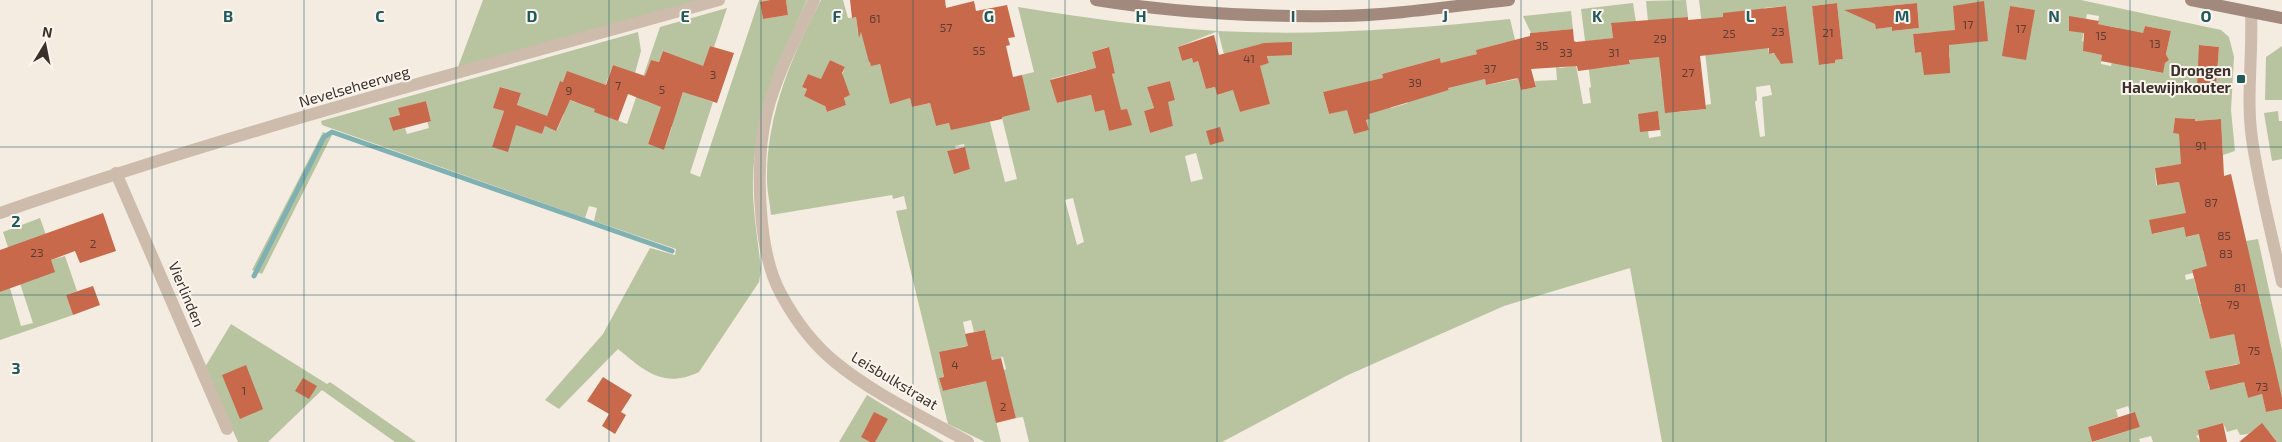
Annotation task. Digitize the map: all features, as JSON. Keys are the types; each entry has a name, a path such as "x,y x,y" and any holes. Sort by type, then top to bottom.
{"street":[{"name":"Nevelseheerweg","path":"0,214 116,173 318,112 719,0"},
{"name":"Leisbulkstraat","path":"814,0 772,93 766,113 758,184 768,260 780,293 812,341 834,361 876,390 968,442"},
{"path":"1096,0 1138,7 1243,15 1340,16 1509,0"},
{"path":"2191,0 2282,18"},
{"path":"2251,12 2252,47 2249,87 2252,139 2282,282"},
{"name":"Vierlinden","path":"116,173 227,429"}],"green space":[{"path":"483,0 701,0 458,67"},
{"path":"759,0 770,0 760,2 763,19 788,15 786,0 807,0 771,87 764,109 755,154 753,190 761,270 759,282 699,372 675,379 665,378 646,370 618,349 559,409 545,400 603,334 650,248 675,255 676,249 594,221 597,208 589,206 585,218 322,125 321,121 638,32 641,51 635,73 613,65 595,112 627,124 660,27 727,8 714,47 710,46 693,95 713,102 690,173 700,177","holes":["663,51 686,60 687,81 677,110 645,101 653,77 646,74 651,60 659,62","560,81 563,82 577,103 567,99 562,113 564,114 557,130 545,126 542,134 532,130 547,116","501,87 521,93 515,112 498,129 504,111 494,108","426,101 431,120 427,121 429,128 407,134 405,128 393,131 390,118 400,115 399,108","657,120 672,127 664,150 648,144"]},
{"path":"821,0 843,0 848,18 856,17 858,33 872,32 874,47 881,68 886,66 880,37 885,37 887,32 886,25 883,25 881,12 890,11 903,68 895,69 897,78 905,76 912,107 930,103 936,126 949,123 940,83 944,82 942,73 938,73 938,63 936,63 929,37 942,34 949,61 958,59 957,56 962,54 959,39 954,40 952,33 968,30 977,69 989,66 991,72 999,70 1002,82 1014,79 1017,92 1025,91 1022,75 1034,72 1018,7 1143,25 1218,31 1291,33 1364,31 1510,19 1523,73 1517,74 1521,90 1536,87 1535,81 1557,80 1556,67 1576,65 1583,104 1591,103 1589,88 1591,87 1581,9 1633,3 1636,22 1648,21 1652,57 1672,56 1673,63 1660,64 1661,81 1675,79 1679,112 1705,109 1705,105 1711,104 1699,0 2081,0 2221,30 2229,37 2234,57 2231,110 2235,151 2223,155 2221,119 2195,121 2194,119 2175,118 2173,133 2185,134 2186,141 2180,141 2182,158 2199,157 2201,170 2177,174 2176,165 2155,168 2156,185 2179,182 2188,214 2150,221 2153,234 2184,227 2187,237 2203,233 2206,250 2203,251 2205,257 2215,256 2217,263 2249,257 2246,241 2258,239 2282,350 2282,398 2276,375 2244,382 2248,398 2262,394 2266,412 2282,409 2282,442 2277,442 2271,434 2265,439 2257,428 2248,434 2240,435 2237,429 2227,432 2223,423 2199,430 2199,435 2196,436 2201,442 2153,442 2151,436 2139,439 2140,442 2093,442 2140,427 2135,413 2131,414 2128,406 2116,410 2118,417 2088,427 2092,442 1662,442 1630,268 1504,306 1348,375 1222,442 1029,442 1023,417 1016,418 1008,387 1002,389 998,373 1006,369 1003,357 992,360 985,330 974,332 971,320 963,322 971,359 981,357 1001,442 985,442 948,424 896,211 907,209 904,196 893,199 892,195 771,215 767,188 768,156 776,109 800,42","holes":["1837,3 1843,59 1835,60 1835,63 1820,65 1812,6","1917,3 1919,28 1893,31 1892,27 1876,29 1875,19 1866,20 1860,16 1865,8","1786,6 1792,59 1789,63 1783,64 1778,60 1778,53 1769,54 1764,8","2010,6 2034,10 2031,31 2026,31 2023,50 2010,48 2013,29 2007,27","2087,14 2099,16 2098,24 2119,28 2111,66 2101,64 2102,55 2083,51 2085,42 2082,41","1624,22 1630,64 1601,68 1598,40 1613,38 1611,24","2145,26 2171,31 2166,54 2169,60 2165,63 2162,73 2136,68","1218,31 1233,90 1217,95 1215,87 1206,89 1198,61 1193,63 1192,58 1182,61 1178,47","1935,32 1937,50 1949,49 1950,58 1923,60 1922,52 1915,53 1913,34","1507,42 1517,79 1487,85 1485,79 1470,82 1463,58 1477,54 1477,50","1261,44 1263,50 1266,50 1269,63 1235,73 1230,52","2200,45 2219,47 2216,87 2197,85","1108,47 1115,72 1112,74 1115,88 1113,89 1123,127 1109,131 1104,110 1095,112 1091,95 1057,103 1051,79 1087,70 1090,79 1098,76 1092,52","1440,58 1449,90 1431,95 1429,90 1407,96 1408,103 1391,108 1382,74","830,60 845,67 842,75 850,95 844,98 846,105 827,112 824,104 804,96 807,89 802,87 808,74 823,80","972,76 981,120 974,122 963,78","992,77 1017,179 1005,182 983,94 987,93 984,79","1259,77 1261,83 1264,82 1270,104 1240,112 1234,90 1249,87 1247,80","1170,81 1175,100 1167,102 1173,126 1150,133 1144,111 1154,108 1147,87","1361,85 1370,119 1366,120 1369,130 1354,134 1343,92 1346,91 1346,88","1770,85 1772,95 1762,97 1765,136 1760,137 1755,102 1757,100 1756,87","1338,89 1344,110 1329,114 1323,92","1658,113 1661,136 1649,138 1647,124 1651,123 1650,114","964,144 970,169 954,173 947,151 956,149 955,146","1196,153 1203,179 1191,182 1185,156","1073,198 1084,242 1077,245 1065,200","2210,266 2214,283 2196,287 2194,278 2186,280 2185,275 2193,273 2192,270","2253,275 2260,305 2240,314 2238,305 2209,311 2207,302 2200,304 2198,296 2214,293 2214,289 2233,285 2232,279","2225,315 2230,334 2210,339 2205,320","2265,324 2272,353 2252,360 2252,362 2240,364 2234,334 2244,331 2244,329","965,346 974,384 943,391 939,378 944,377 939,353","2237,364 2241,383 2209,389 2206,371"]},
{"path":"1686,0 1688,17 1648,21 1646,1"},
{"path":"1571,11 1573,29 1531,33 1523,16"},
{"path":"2282,46 2282,100 2265,100 2266,57"},
{"path":"2278,111 2279,121 2282,121 2282,159 2272,161 2264,113"},
{"path":"323,132 332,135 262,274 252,270"},
{"path":"40,218 51,260 65,256 77,291 66,295 73,315 0,340 0,292 10,288 21,326 33,323 3,232"},
{"path":"231,324 327,384 330,382 416,442 395,442 322,390 268,442 238,442 205,367"},
{"path":"867,395 944,442 839,442"}],"building":[{"path":"786,0 788,15 763,19 760,2"},
{"path":"850,0 945,0 946,8 974,1 976,11 1007,5 1015,37 1008,38 1010,45 1006,46 1013,77 1022,75 1030,110 1002,117 1002,119 951,130 949,123 936,126 930,103 912,107 910,98 890,104 880,64 871,66 861,32 859,38 856,17 852,18"},
{"path":"1984,1 1988,41 1949,45 1950,73 1924,75 1921,52 1915,53 1913,34 1955,30 1953,6"},
{"path":"1837,3 1843,59 1835,60 1835,63 1819,65 1812,6"},
{"path":"1917,3 1919,28 1892,31 1892,27 1876,29 1875,24 1844,10"},
{"path":"1786,6 1793,63 1781,64 1774,53 1769,54 1769,48 1700,56 1706,109 1665,113 1659,57 1629,60 1630,64 1578,71 1577,66 1531,69 1536,87 1521,90 1518,78 1486,85 1485,79 1448,88 1449,90 1369,114 1370,119 1366,120 1369,130 1354,134 1347,110 1329,114 1323,92 1383,78 1382,74 1440,58 1441,63 1477,54 1476,50 1530,36 1530,33 1573,29 1574,41 1576,42 1613,38 1611,23 1688,17 1688,20 1723,17 1723,13"},
{"path":"2010,6 2035,10 2026,60 2002,56"},
{"path":"2069,16 2099,21 2098,24 2143,33 2145,26 2171,31 2166,54 2169,60 2165,63 2163,73 2101,61 2102,55 2083,51 2084,33 2069,31"},
{"path":"1214,35 1219,55 1264,43 1292,42 1292,55 1267,56 1269,63 1260,66 1270,104 1240,112 1233,90 1217,95 1215,87 1206,89 1198,61 1193,63 1192,58 1182,61 1178,47"},
{"path":"2199,45 2219,47 2216,87 2197,85"},
{"path":"710,46 734,53 717,103 683,92 664,150 648,144 661,107 628,94 618,121 594,112 595,109 570,100 556,131 545,126 542,134 516,125 508,152 492,147 504,111 493,108 500,87 521,93 517,105 547,116 560,81 563,82 567,71 606,85 613,65 645,76 651,60 659,62 663,51 703,66"},
{"path":"1109,47 1115,73 1112,74 1121,110 1127,109 1132,125 1109,131 1104,110 1095,112 1091,95 1057,103 1050,80 1096,68 1092,52"},
{"path":"830,60 845,67 842,73 850,95 844,98 846,105 827,112 825,106 804,96 807,89 802,87 808,74 821,79"},
{"path":"1170,81 1175,100 1168,102 1173,126 1150,133 1144,111 1154,108 1147,87"},
{"path":"426,101 431,121 393,131 389,118 400,115 398,108"},
{"path":"1658,111 1660,130 1640,132 1638,114"},
{"path":"2175,118 2195,119 2195,121 2221,119 2224,176 2231,174 2282,398 2282,409 2266,412 2262,394 2248,398 2244,382 2210,390 2205,371 2240,364 2234,334 2210,339 2192,270 2207,266 2199,234 2186,237 2184,227 2152,234 2149,220 2186,213 2179,182 2157,185 2155,168 2181,164 2179,134 2173,133"},
{"path":"1220,127 1224,141 1210,145 1206,131"},
{"path":"965,147 970,169 954,174 947,151"},
{"path":"103,213 116,251 80,263 75,251 51,260 55,272 0,292 0,250"},
{"path":"93,286 100,305 73,315 66,295"},
{"path":"985,330 992,360 1001,358 1016,418 996,423 986,381 943,391 939,378 944,377 939,352 968,346 965,334"},
{"path":"246,365 263,409 240,419 222,375"},
{"path":"603,377 632,395 621,412 626,415 615,434 602,426 609,414 587,401"},
{"path":"303,378 317,386 309,399 295,391"},
{"path":"874,412 888,419 875,442 870,442 861,437"},
{"path":"2135,412 2140,427 2092,442 2088,427"},
{"path":"2223,423 2227,442 2200,442 2198,430"},
{"path":"2262,423 2277,442 2239,442"}],"waterway":[{"path":"254,276 324,137 332,132 672,251"}],"place":[{"name":"Drongen Halewijnkouter","path":"2241,79"}]}
